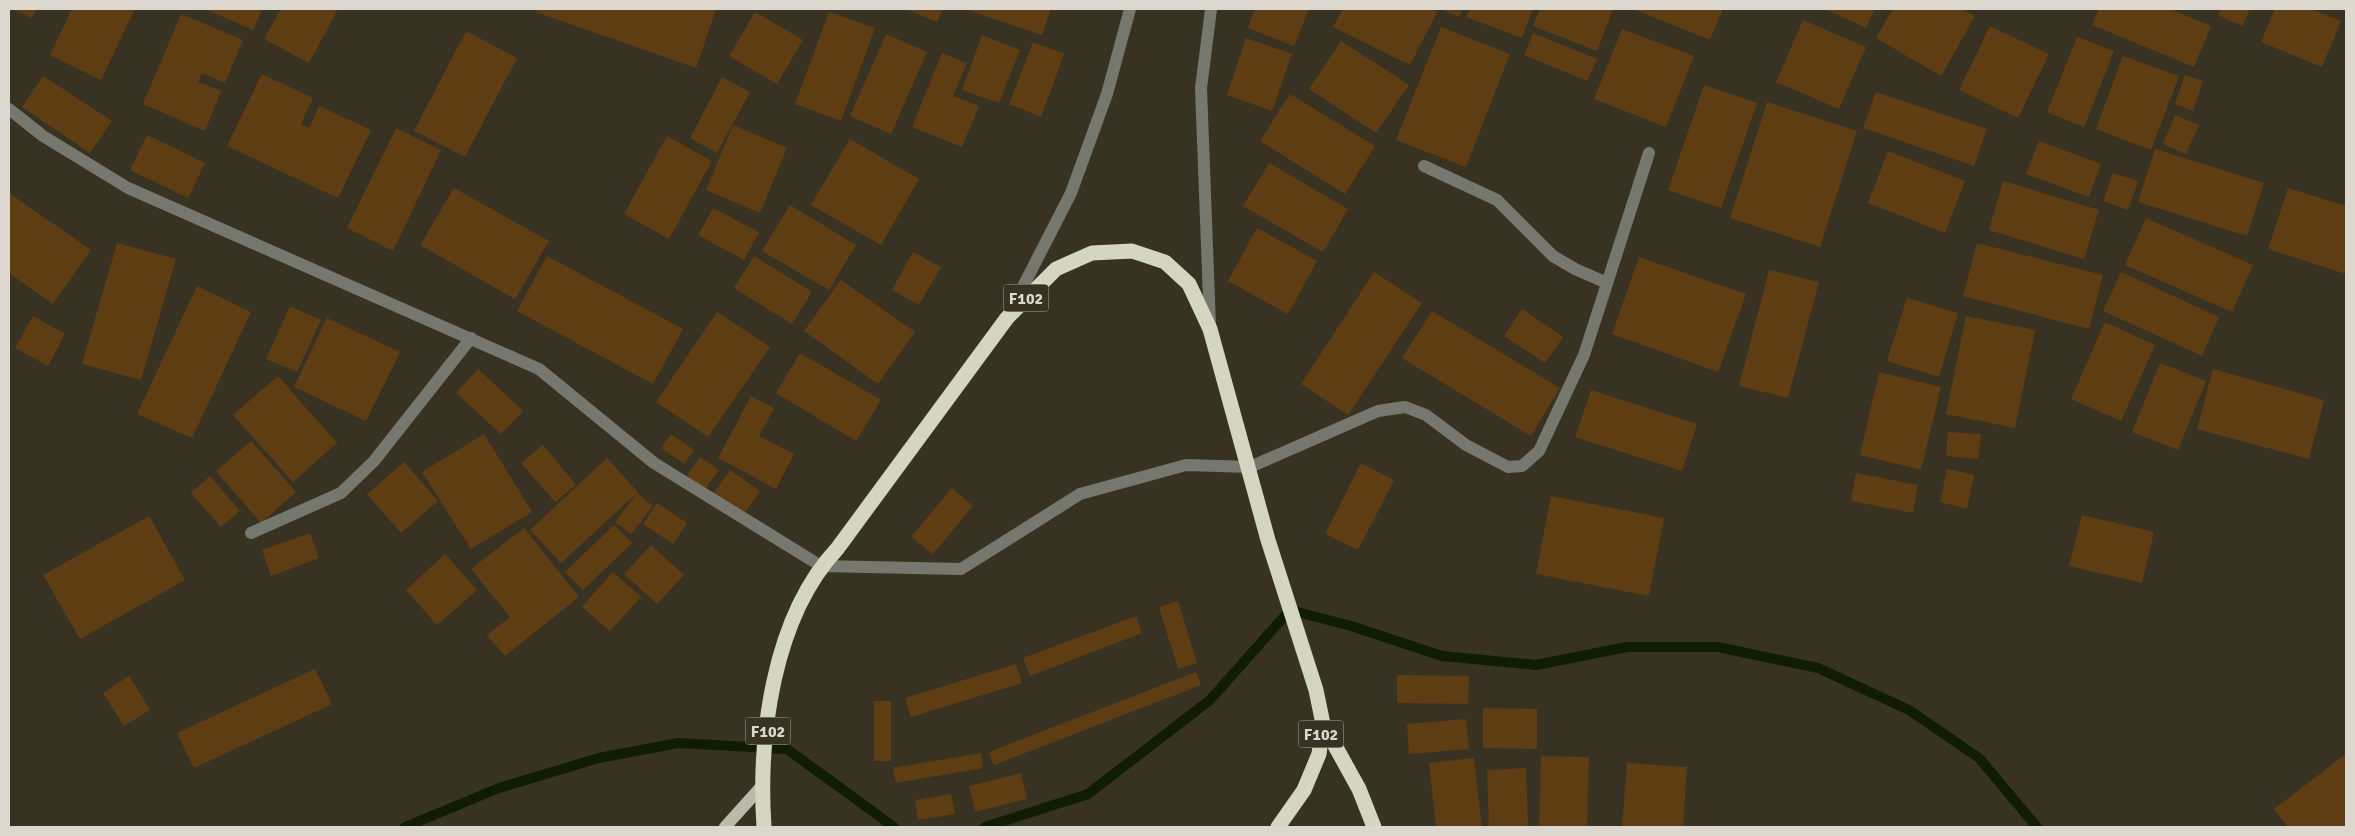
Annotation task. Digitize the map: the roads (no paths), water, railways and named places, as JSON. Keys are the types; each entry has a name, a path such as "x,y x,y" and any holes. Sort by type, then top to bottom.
{"highway":[{"name":"F102","path":"764,827 761,787 774,676 795,615 821,566 837,549 1007,318 1056,269 1092,253 1132,250 1165,262 1189,284 1210,329 1250,467 1268,540 1316,690 1323,724 1359,789 1374,827"},
{"name":"F102","path":"1278,827 1308,781 1319,754 1323,724"}],"main road":[{"path":"725,827 761,787"}],"street":[{"name":"F102","path":"1007,318 1070,193 1107,94 1130,9"},
{"name":"F102","path":"1210,329 1201,88 1211,9"},
{"path":"9,109 43,136 128,188 539,369 654,463 821,566 961,569 1080,494 1186,465 1250,467 1378,411 1405,407 1426,415 1466,445 1508,467 1522,466 1539,451 1584,355 1649,153"},
{"path":"1424,166 1497,200 1553,256 1575,269 1607,283"},
{"path":"251,534 341,493 374,461 471,338"}],"waterway":[{"path":"985,827 1088,794 1210,700 1290,610 1351,626 1442,656 1536,665 1627,647 1718,647 1818,668 1909,710 1979,758 2037,827"},
{"path":"405,827 499,788 599,758 678,743 787,749 894,827"}]}
